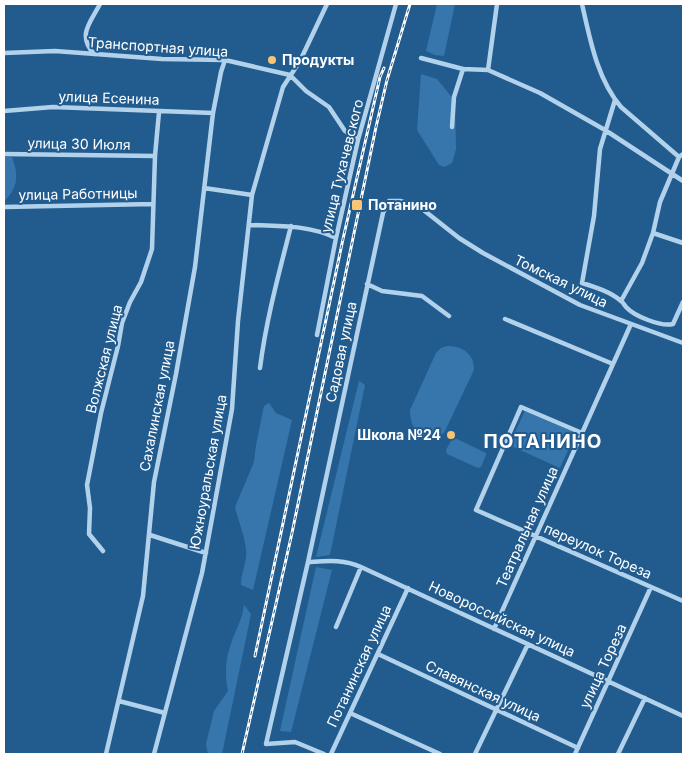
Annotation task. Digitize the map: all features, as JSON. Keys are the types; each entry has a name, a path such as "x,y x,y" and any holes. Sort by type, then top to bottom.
{"street":[{"path":"94,54 87,46 85,35 100,4"},
{"path":"327,4 300,61 290,75 306,91 329,107 345,131 358,140"},
{"name":"улица Тухачевского","path":"317,335 358,140 396,4"},
{"path":"488,70 497,4"},
{"path":"582,4 594,57 615,100 681,156 660,202 653,233 642,263 622,301"},
{"name":"Транспортная улица","path":"4,53 55,51 162,59 225,60 290,75"},
{"path":"421,58 463,69 488,70 540,93 605,130 683,181"},
{"name":"Сахалинская улица","path":"106,754 143,596 154,482 195,267 214,113 225,60"},
{"path":"452,127 454,97 463,69"},
{"name":"Южноуральская улица","path":"154,754 206,552 232,409 238,321 252,195 283,87 290,75"},
{"path":"615,100 600,149 594,216 582,283 622,301 626,308 639,316 670,325 673,324 683,302"},
{"name":"улица Есенина","path":"4,110 52,107 214,113"},
{"name":"Волжская улица","path":"102,551 89,534 90,508 87,485 101,413 122,323 130,302 141,282 152,249 158,112"},
{"name":"улица 30 Июля","path":"4,154 155,156"},
{"path":"204,188 252,195"},
{"name":"Садовая улица","path":"324,754 295,742 266,744 308,562 383,213 389,202 401,201 421,208 438,222"},
{"name":"улица Работницы","path":"4,207 153,204"},
{"name":"Томская улица","path":"438,222 483,253 580,305 683,343"},
{"path":"250,225 291,226 314,229 336,238"},
{"path":"260,368 276,284 291,226"},
{"path":"653,233 683,244"},
{"path":"367,284 382,291 422,296 449,316"},
{"path":"505,319 613,364"},
{"name":"Театральная улица","path":"494,629 631,324"},
{"name":"переулок Тореза","path":"582,433 520,407 476,510 683,601"},
{"path":"150,535 206,552"},
{"name":"Новороссийская улица","path":"308,562 338,560 350,562 683,716"},
{"path":"336,626 361,567"},
{"name":"улица Тореза","path":"575,754 651,587"},
{"name":"Потанинская улица","path":"331,754 408,588"},
{"path":"475,754 528,644"},
{"name":"Славянская улица","path":"378,654 578,748"},
{"path":"618,754 645,698"},
{"path":"119,702 164,713"},
{"path":"350,713 440,754"}],"shaded area":[{"path":"437,4 455,4 444,56 426,51"},
{"path":"421,74 437,79 455,101 456,149 452,163 444,167 439,165 417,130"},
{"path":"4,157 12,157 16,170 16,181 9,197 4,202"},
{"path":"447,346 463,349 470,355 474,370 444,433 430,436 424,435 419,433 412,424 410,410 436,353 441,348"},
{"path":"359,381 365,385 330,555 316,557"},
{"path":"269,403 276,413 292,420 253,590 241,585 246,552 235,507 254,462 264,406"},
{"path":"525,411 576,433 560,468 509,445"},
{"path":"455,438 486,453 481,467 478,468 447,454 446,450 452,439"},
{"path":"316,567 332,570 291,732 280,731"},
{"path":"244,605 251,614 222,754 208,754 206,744 214,711 228,691 226,663 242,617"}],"railway":[{"path":"242,754 292,533 376,127 387,80 410,4"},
{"path":"255,656 343,239 380,77 384,68"}],"place":[{"name":"Продукты","path":"272,60"},
{"name":"Потанино","path":"357,205"},
{"name":"Школа №24","path":"451,435"}],"district":[{"name":"ПОТАНИНО","path":"543,441"}]}
